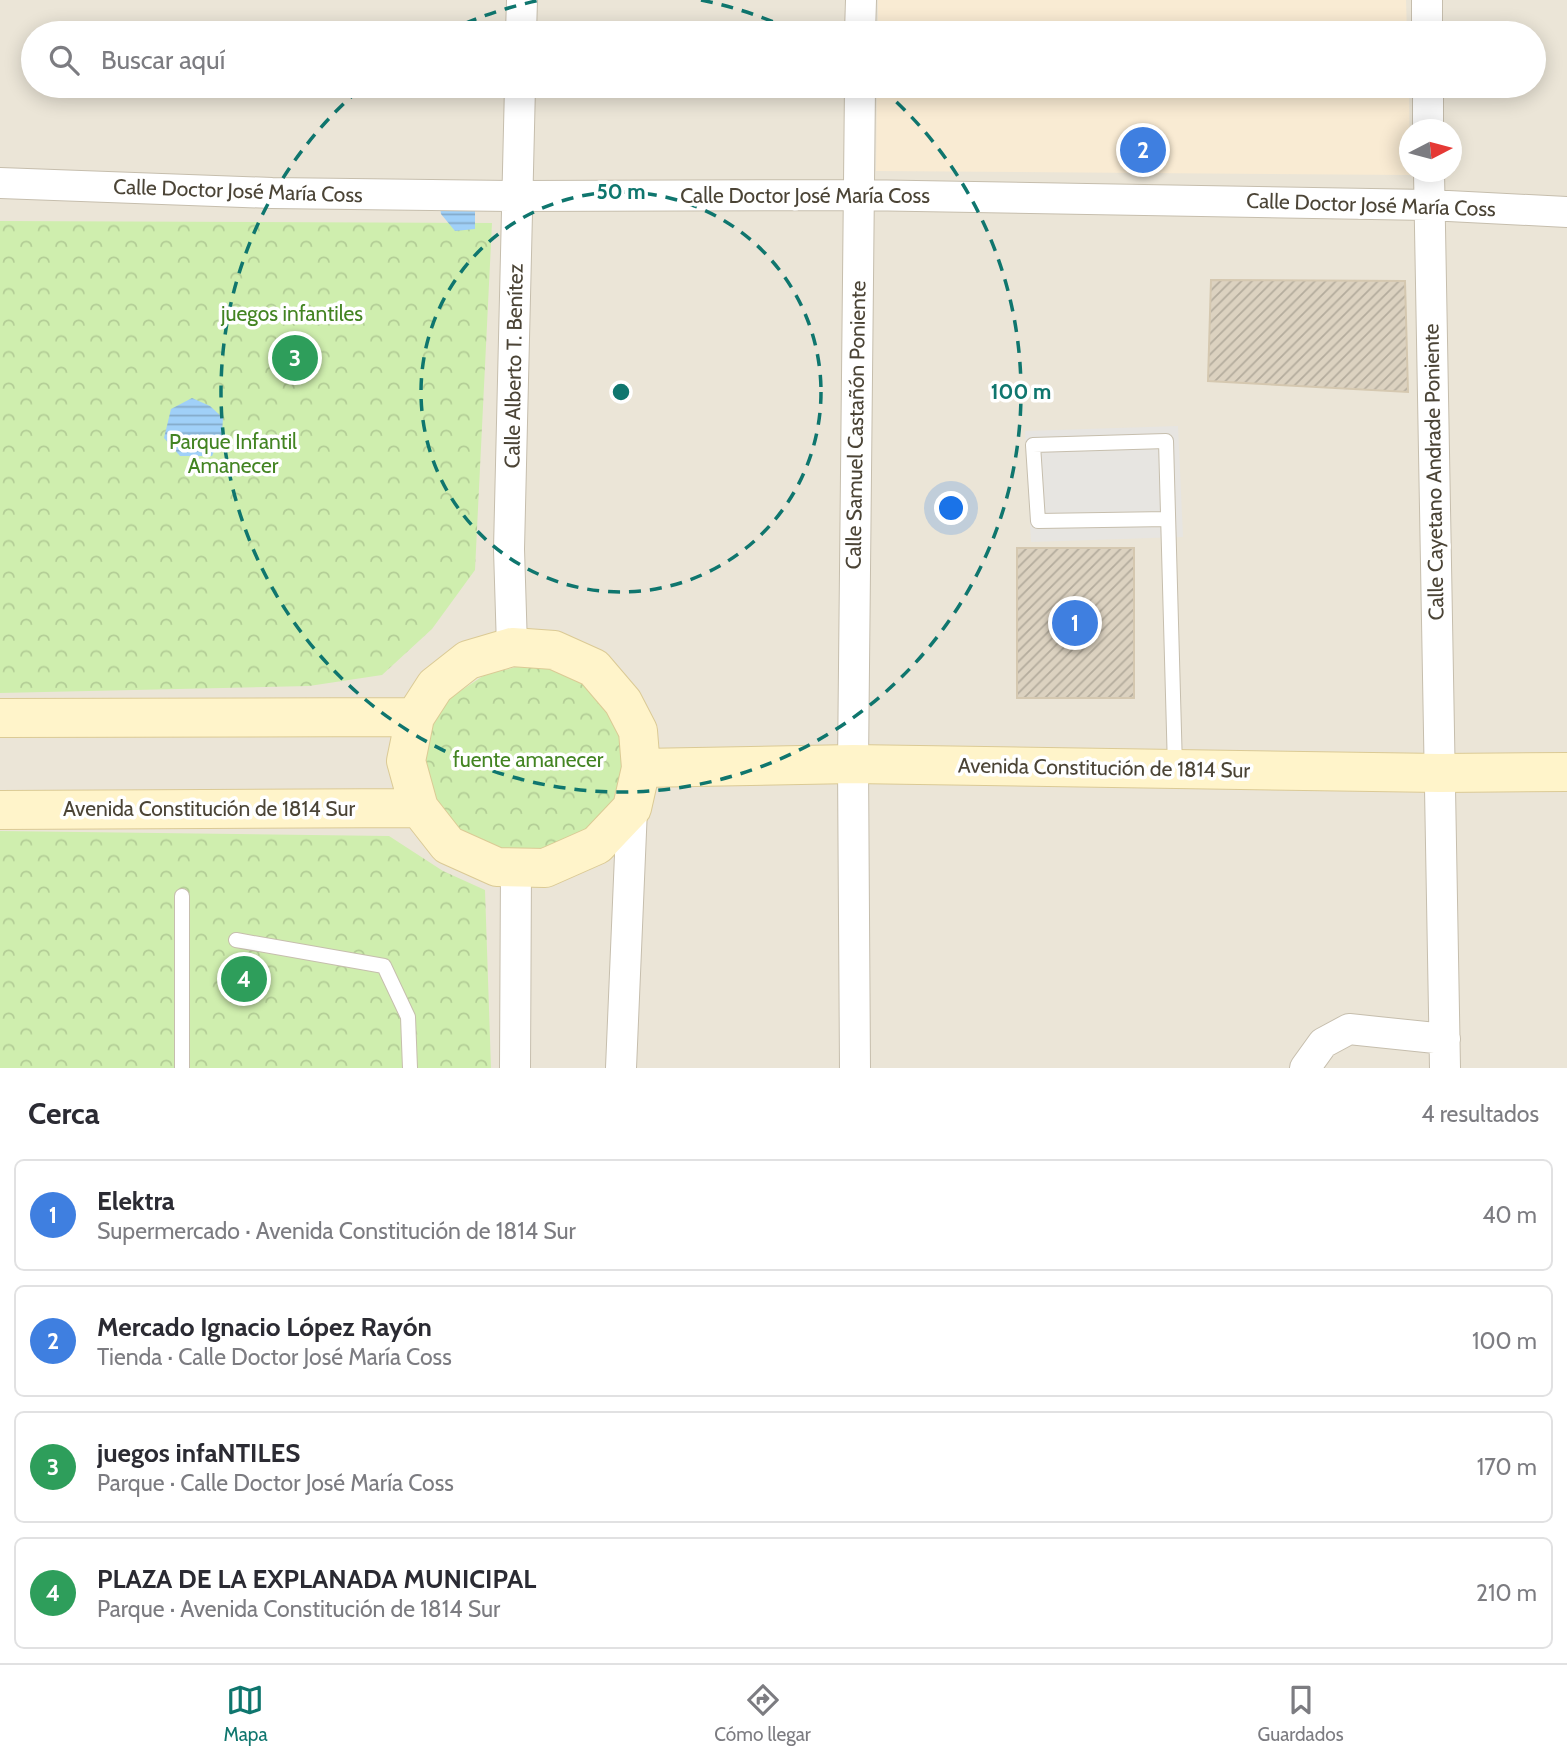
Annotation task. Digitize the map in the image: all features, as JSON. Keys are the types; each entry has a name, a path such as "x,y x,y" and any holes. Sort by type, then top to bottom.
{"main road":[{"path":"512,647 554,650 594,668 623,702 638,731 641,768 632,808 597,845 545,868 497,867 448,845 419,808 406,761 415,717 435,686 468,660 512,647"},
{"path":"0,718 415,717"},
{"name":"Avenida Constitución de 1814 Sur","path":"641,768 853,764 1440,773 1567,772"},
{"name":"Avenida Constitución de 1814 Sur","path":"0,810 419,808"}],"street":[{"path":"521,21 522,0"},
{"path":"860,21 861,0"},
{"path":"1427,0 1427,21"},
{"name":"Calle Alberto T. Benítez","path":"512,647 509,549 520,98"},
{"name":"Calle Samuel Castañón Poniente","path":"855,1068 853,764 860,98"},
{"path":"1428,98 1428,119"},
{"name":"Calle Cayetano Andrade Poniente","path":"1429,182 1445,1053"},
{"name":"Calle Doctor José María Coss","path":"0,183 272,193 518,197 858,195 1429,205 1567,212"},
{"path":"621,1068 632,808"},
{"path":"515,1068 516,868"},
{"path":"1304,1068 1323,1043 1349,1028 1445,1053"}],"lane":[{"path":"1168,519 1038,521 1033,446 1166,441 1175,769"},
{"path":"182,896 182,1068"},
{"path":"236,940 384,966 408,1017 410,1068"}],"shaded area":[{"path":"0,0 1567,0 1567,1068 0,1068"},
{"path":"878,0 1406,0 1407,21 878,21"},
{"path":"877,98 1409,98 1409,119 1399,119 1399,175 876,171"},
{"path":"1178,426 1183,537 1031,542 1025,431"}],"green space":[{"name":"Parque Infantil Amanecer","path":"0,221 492,223 475,570 432,629 382,675 309,686 0,693"},
{"name":"fuente amanecer","path":"549,660 584,674 627,734 620,804 588,839 516,854 456,829 428,793 420,756 430,720 450,698 486,674"},
{"path":"0,831 389,836 443,871 485,890 491,1068 0,1068"}],"water":[{"path":"475,206 475,229 455,231 441,214 440,207"},
{"path":"192,398 210,406 223,418 222,434 212,456 180,456 164,438 171,409"}],"building":[{"path":"1211,280 1405,281 1408,392 1208,381"},
{"path":"1017,548 1134,548 1134,698 1017,698"}],"place":[{"name":"Mercado Ignacio López Rayón","path":"1143,150"},
{"name":"juegos infaNTILES","path":"295,358"},
{"name":"Elektra","path":"1075,623"},
{"name":"PLAZA DE LA EXPLANADA MUNICIPAL","path":"244,979"}],"park label":[{"name":"juegos infantiles","path":"292,314"}]}
